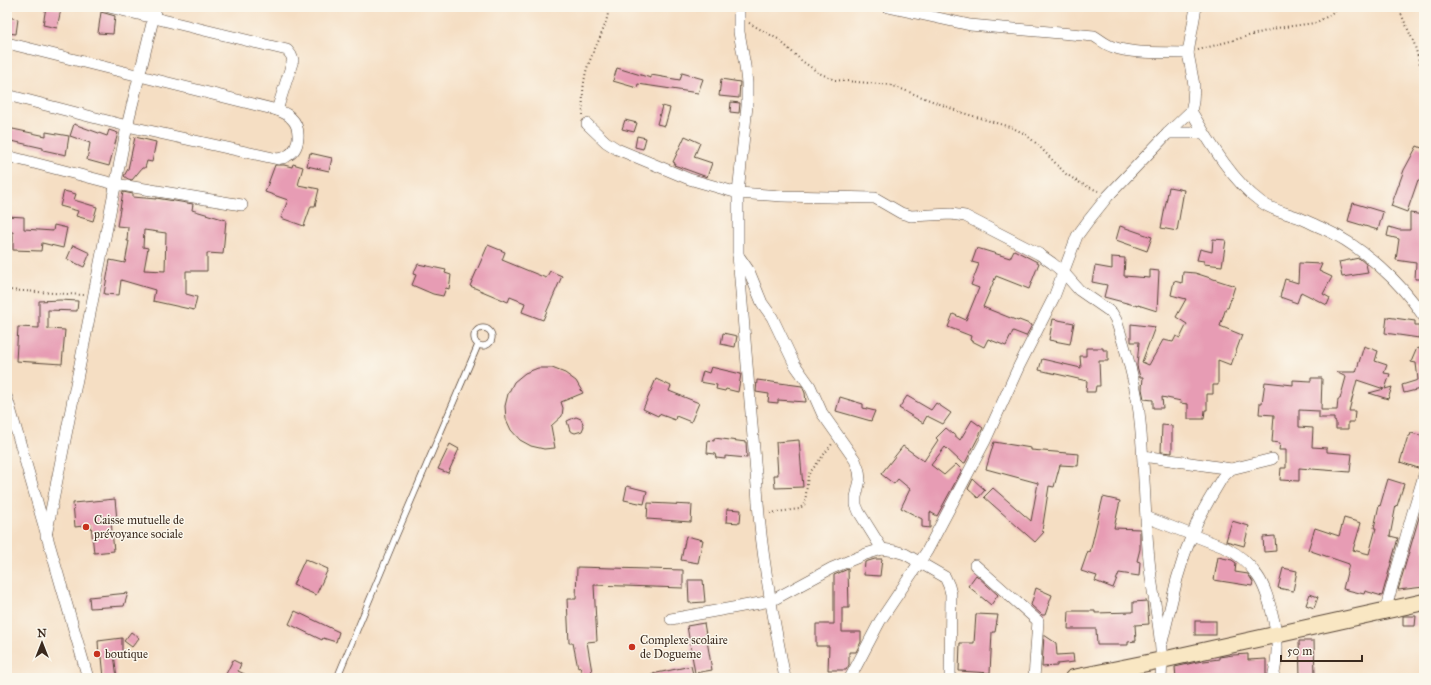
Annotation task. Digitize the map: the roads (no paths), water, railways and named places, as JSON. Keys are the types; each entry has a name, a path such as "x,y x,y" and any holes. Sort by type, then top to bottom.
{"street":[{"path":"109,7 155,12 287,50 293,60 277,110"},
{"path":"888,7 970,25 1094,36 1112,47 1121,49 1188,53"},
{"path":"850,678 880,621 920,562 985,441 1019,366 1046,316 1077,236 1108,196 1168,132 1191,111 1194,85 1188,53 1196,7"},
{"path":"46,536 127,126 155,12"},
{"path":"739,13 739,32 747,83 747,106 738,193 738,255 758,486 759,515 771,601 785,678"},
{"path":"7,43 277,110 291,117 297,126 298,138 296,148 288,156 278,159 127,126 7,95"},
{"path":"1191,111 1203,133 1249,192 1261,202 1276,211 1300,218 1329,231 1354,246 1376,264 1401,288 1424,317"},
{"path":"587,124 606,142 617,149 689,179 738,193 876,198 901,213 910,216 951,214 965,216 1039,254 1064,272 1079,290 1109,311 1116,320 1132,372 1139,410 1150,570 1161,654 1161,678"},
{"path":"1168,132 1203,133"},
{"path":"7,156 115,184 242,205"},
{"path":"738,255 749,270 762,304 772,317 795,365 810,386 822,413 855,460 859,471 860,480 856,497 856,505 882,550"},
{"path":"7,398 88,678"},
{"path":"1143,456 1231,469 1272,459"},
{"path":"1161,654 1177,579 1191,536 1222,478 1231,469"},
{"path":"1385,611 1424,475"},
{"path":"1146,517 1191,536 1226,548 1237,554 1257,574 1267,599 1276,635 1277,651 1274,678"},
{"path":"671,619 771,601 832,568 866,554 882,550 895,551 920,562 945,577 949,586 951,594 950,678"},
{"path":"975,565 1038,621 1034,678"},
{"path":"1073,678 1161,654 1276,635 1424,602"}],"lane":[{"path":"337,678 478,345"}],"place":[{"name":"Caisse mutuelle de prévoyance sociale","path":"86,527"},
{"name":"Complexe scolaire de Dogueme","path":"632,647"},
{"name":"boutique","path":"97,654"}]}
